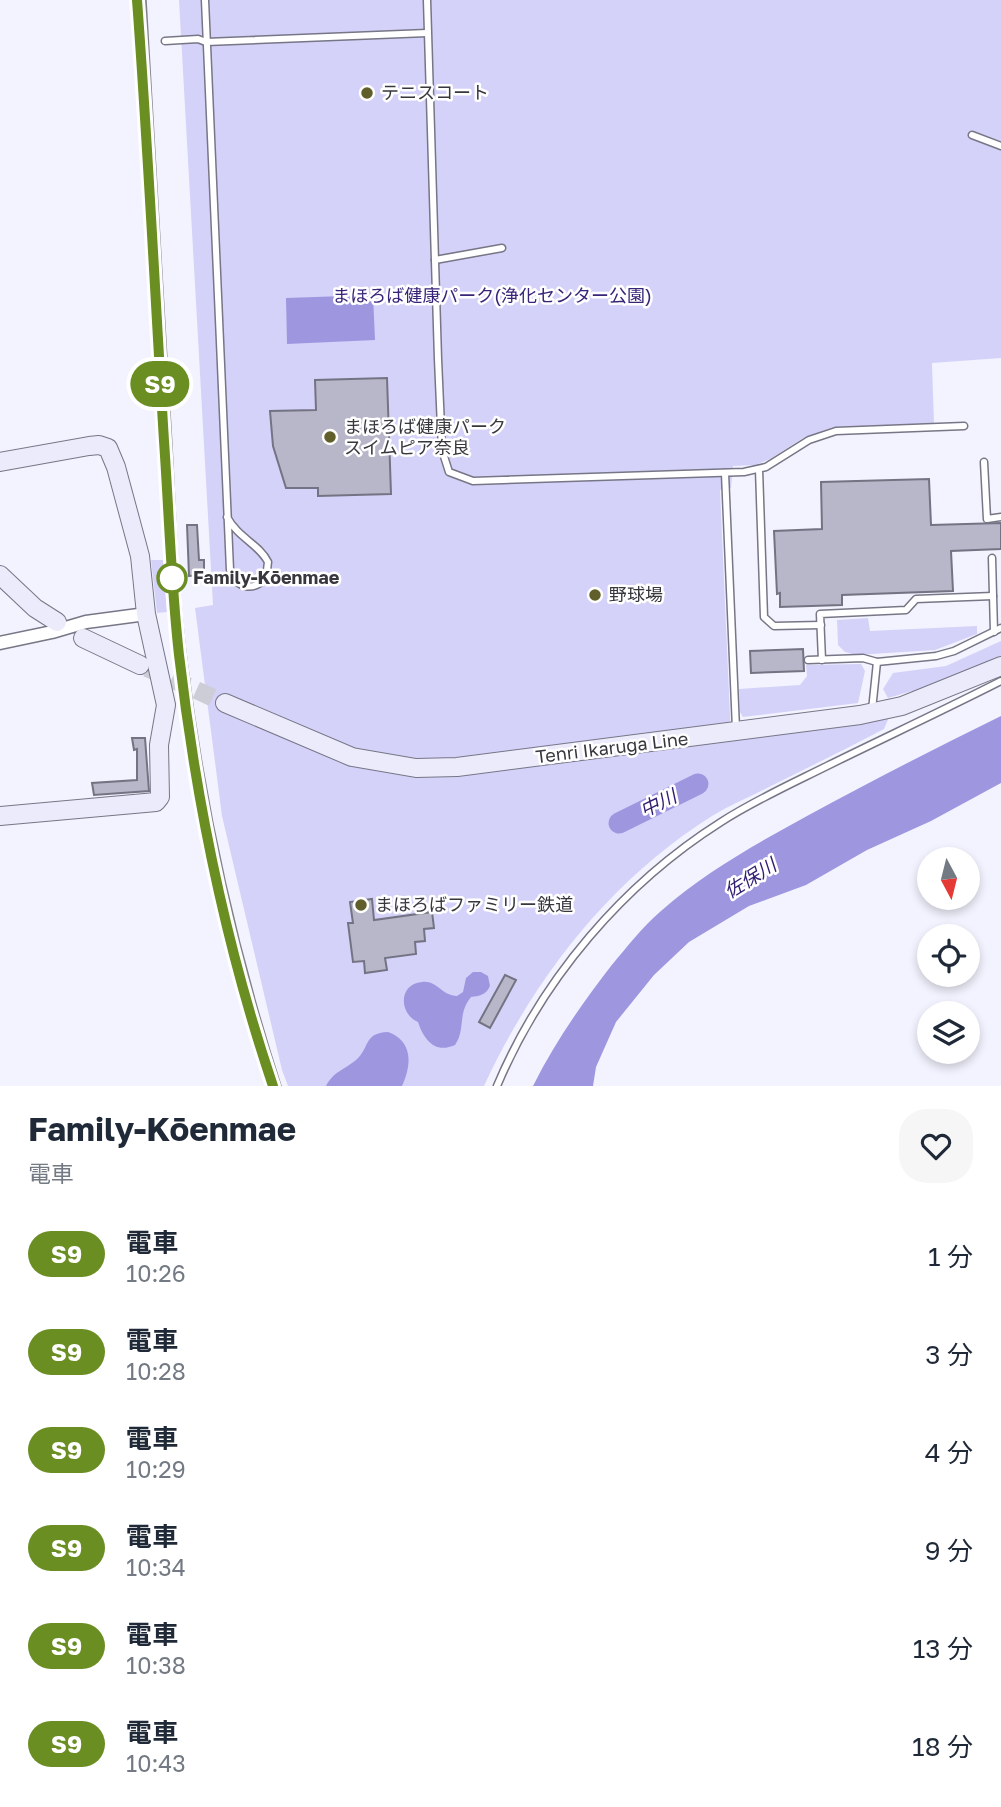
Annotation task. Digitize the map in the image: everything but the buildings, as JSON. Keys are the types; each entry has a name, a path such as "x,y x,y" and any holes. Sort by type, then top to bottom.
{"main road":[{"path":"0,462 89,446 108,448 116,467 140,556 146,614 166,705 159,745 160,797 156,802 0,816"},
{"path":"0,575 35,608 57,622"},
{"path":"83,638 140,665"},
{"name":"Tenri Ikaruga Line","path":"225,703 352,757 416,768 457,767 737,733 872,712 902,706 1001,666"}],"street":[{"path":"0,643 86,622 146,614"}],"lane":[{"path":"205,0 230,574 242,586 256,586 265,578 268,562 237,533 228,517"},
{"path":"427,0 442,450 449,472 474,481 759,469 808,440 836,431 964,426"},
{"path":"165,41 198,39 206,42 427,33"},
{"path":"972,135 1001,146"},
{"path":"435,260 502,248"},
{"path":"984,462 987,519 1001,517"},
{"path":"759,469 764,617 774,626 821,625"},
{"path":"725,472 737,733"},
{"path":"808,660 863,658 877,662 936,656 954,651 998,630 993,596 992,558"},
{"path":"822,660 820,614 906,610 916,599 993,596"},
{"path":"872,712 877,662"},
{"path":"497,1086 527,1026 564,968 637,887 674,854 722,821 773,793 1001,681"}],"green space":[{"name":"まほろば健康パーク(浄化センター公園)","path":"179,0 1001,0 1001,358 932,363 934,424 833,427 803,438 770,459 755,465 733,466 731,488 720,490 731,738 890,715 884,729 719,812 640,870 578,934 551,970 526,1007 484,1086 288,1086 282,1070 222,816 195,608 213,605"},
{"path":"151,560 163,560 167,612 157,613"},
{"path":"868,618 870,631 977,626 977,634 935,650 856,655 845,652 838,645 837,620"},
{"path":"1001,641 1001,660 913,696 912,691 888,698 883,689 893,673 946,666"},
{"path":"861,664 865,671 858,703 743,717 740,712 739,689 800,685 807,676 806,665"}],"water":[{"path":"373,295 375,340 287,344 286,298"},
{"name":"佐保川","path":"1001,716 1001,783 931,821 867,850 806,885 749,906 689,942 654,975 616,1022 596,1067 593,1086 533,1086 569,1024 611,966 647,924 678,897 731,859 788,827 879,777"},
{"path":"473,972 488,976 490,986 484,993 471,997 467,1003 455,1045 442,1048 431,1044 418,1022 407,1013 405,993 414,984 427,982 447,994 457,996 463,992 466,978"},
{"path":"388,1032 402,1041 408,1054 408,1070 402,1086 326,1086 336,1074 360,1055 374,1035"}],"waterway":[{"name":"中川","path":"619,823 698,784"}],"tunnel":[{"path":"147,668 225,703"}],"railway":[{"path":"145,0 180,608 186,661 202,769 223,876 249,981 280,1086"}],"train":[{"name":"S9","path":"137,0 159,379 179,654 204,819 217,883 273,1086"}],"place":[{"name":"テニスコート","path":"367,93"},
{"name":"まほろば健康パーク スイムピア奈良","path":"330,437"},
{"name":"Family-Kōenmae","path":"172,578"},
{"name":"野球場","path":"595,595"},
{"name":"まほろばファミリー鉄道","path":"361,905"}]}
